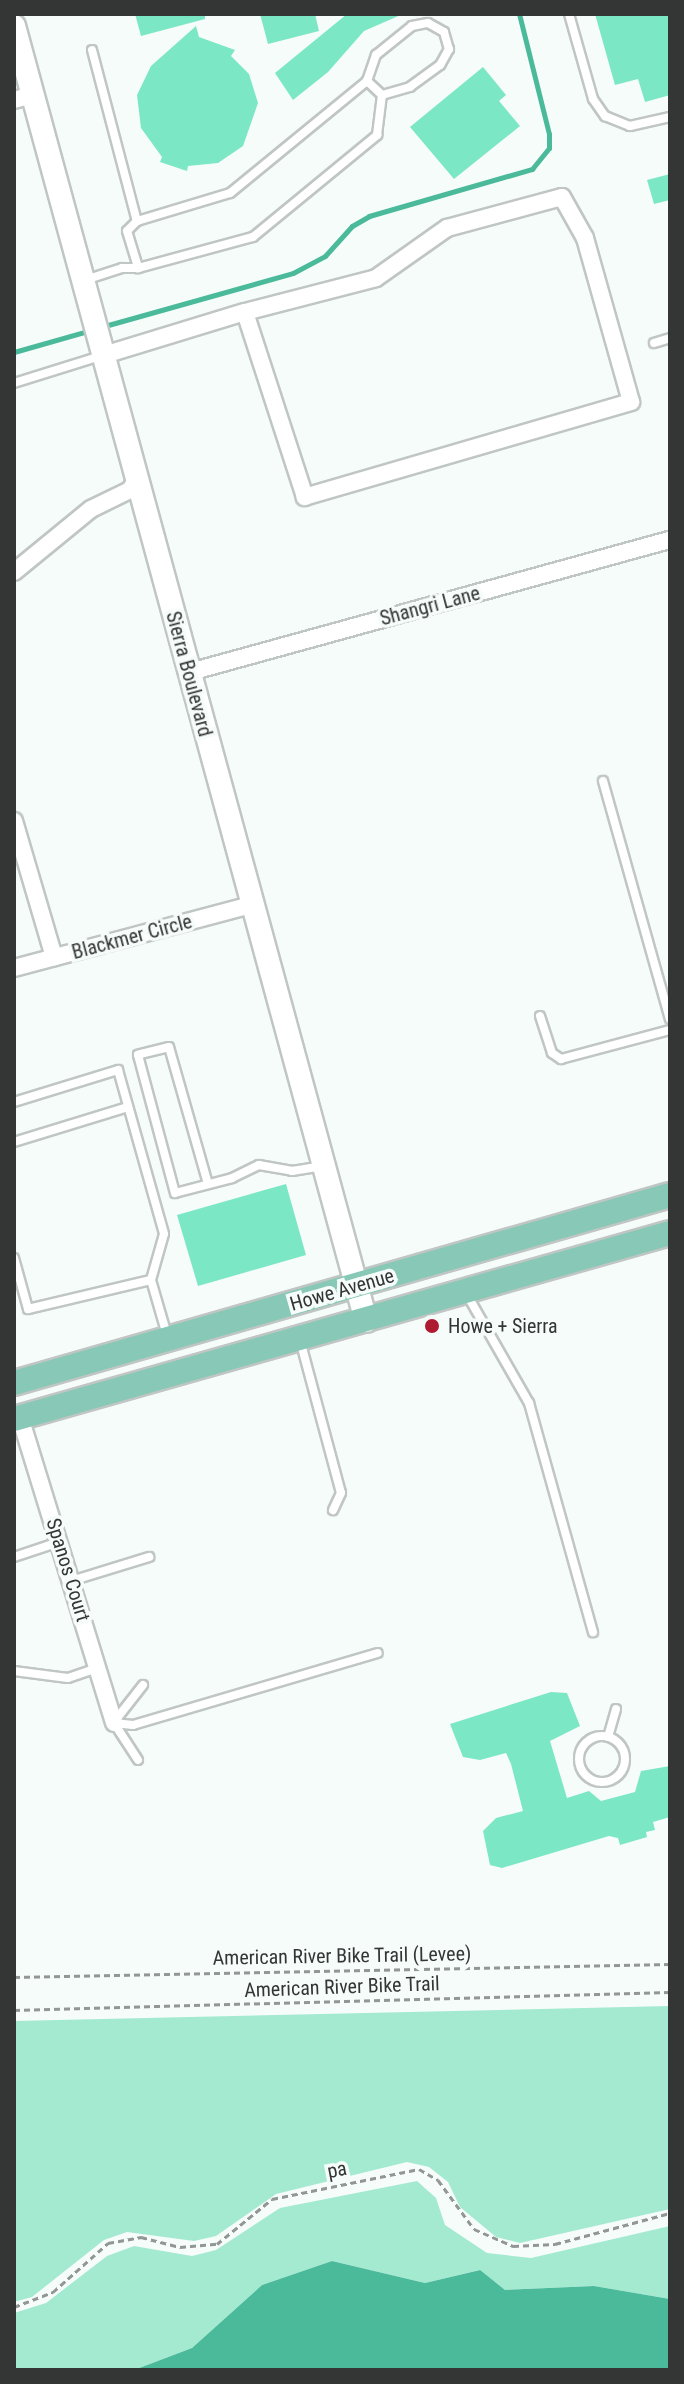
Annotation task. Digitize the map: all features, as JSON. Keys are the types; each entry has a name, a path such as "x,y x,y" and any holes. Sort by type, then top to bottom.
{"main road":[{"name":"Howe Avenue","path":"14,1383 670,1195"},
{"name":"Howe Avenue","path":"17,1418 670,1233"},
{"path":"17,1418 43,1397 150,1366 170,1339"}],"street":[{"name":"Sierra Boulevard","path":"14,26 23,98 84,280 250,905 366,1321"},
{"path":"100,338 245,312 376,278 447,228 562,197 585,238 631,402 305,497 245,312"},
{"path":"14,572 91,509 130,490 137,479"},
{"name":"Shangri Lane","path":"190,672 670,540"},
{"path":"14,821 54,957"},
{"name":"Blackmer Circle","path":"14,968 250,905"},
{"name":"Spanos Court","path":"17,1418 59,1542 114,1723"}],"lane":[{"path":"569,14 593,99 605,116 630,126 670,117"},
{"path":"138,268 127,231 137,221 230,193 367,81 376,55 412,26 428,23 444,32 449,49 440,65 410,87 382,95"},
{"path":"92,50 137,221"},
{"path":"367,81 382,95"},
{"path":"84,280 253,237 377,135 382,95"},
{"path":"14,383 100,338"},
{"path":"654,343 670,338"},
{"path":"603,781 670,1019"},
{"path":"540,1016 552,1053 561,1059 670,1030"},
{"path":"208,1184 169,1047 138,1055 175,1193 208,1184 259,1165 292,1171 323,1166"},
{"path":"14,1102 118,1070 164,1234 151,1280 170,1339"},
{"path":"14,1142 128,1107"},
{"path":"14,1258 28,1309 151,1280"},
{"path":"465,1292 529,1403 593,1632"},
{"path":"300,1339 341,1493 333,1510"},
{"path":"14,1557 59,1542"},
{"path":"71,1581 149,1557"},
{"path":"114,1723 133,1725 378,1653"},
{"path":"14,1671 68,1678 98,1667"},
{"path":"114,1723 143,1685"},
{"path":"608,1737 616,1709"},
{"path":"114,1723 138,1760"},
{"path":"608,1737 623,1748 626,1763 612,1781 597,1782 580,1767 580,1752 589,1740 608,1737"}],"path":[{"name":"American River Bike Trail (Levee)","path":"14,1977 670,1964"},
{"name":"American River Bike Trail","path":"14,2010 670,1992"},
{"name":"pa","path":"14,2307 53,2292 108,2243 141,2237 180,2247 217,2244 282,2195 419,2169 438,2180 474,2229 513,2246 555,2244 670,2213"}],"shaded area":[{"path":"670,2006 670,2209 520,2243 496,2237 460,2207 448,2182 429,2167 407,2162 276,2194 216,2236 194,2241 127,2232 104,2240 32,2297 14,2302 14,2021"},
{"path":"417,2181 436,2198 445,2225 487,2253 531,2258 670,2226 670,2299 594,2286 505,2290 479,2270 425,2283 332,2261 262,2285 192,2348 134,2370 14,2370 14,2313 46,2303 107,2256 134,2246 192,2256 216,2250 280,2208"},
{"path":"332,2261 425,2283 480,2270 505,2290 594,2286 670,2299 670,2370 134,2370 192,2348 262,2285"}],"building":[{"path":"135,14 205,14 205,19 141,36"},
{"path":"260,14 315,14 319,31 268,44"},
{"path":"347,14 403,14 364,31 328,72 293,100 275,73"},
{"path":"595,14 670,14 670,95 645,102 638,79 615,85"},
{"path":"196,26 199,37 235,50 231,56 249,74 258,103 243,146 218,163 188,166 187,171 160,162 162,157 141,128 137,95 151,66"},
{"path":"483,67 506,95 499,101 520,126 454,179 410,127"},
{"path":"670,174 670,200 654,204 647,180"},
{"path":"286,1184 306,1255 198,1286 177,1215"},
{"path":"551,1692 567,1693 580,1726 550,1741 567,1798 589,1791 601,1801 635,1792 641,1771 670,1766 670,1817 653,1822 655,1830 646,1832 647,1837 620,1845 618,1838 609,1836 502,1868 490,1865 483,1831 496,1818 523,1811 511,1764 506,1753 480,1760 463,1757 450,1724"}],"waterway":[{"path":"101,327 293,273 325,256 352,226 369,216 532,169 549,148 549,134 519,14"},
{"path":"14,352 91,330"}],"place":[{"name":"Howe + Sierra","path":"432,1326"}]}
